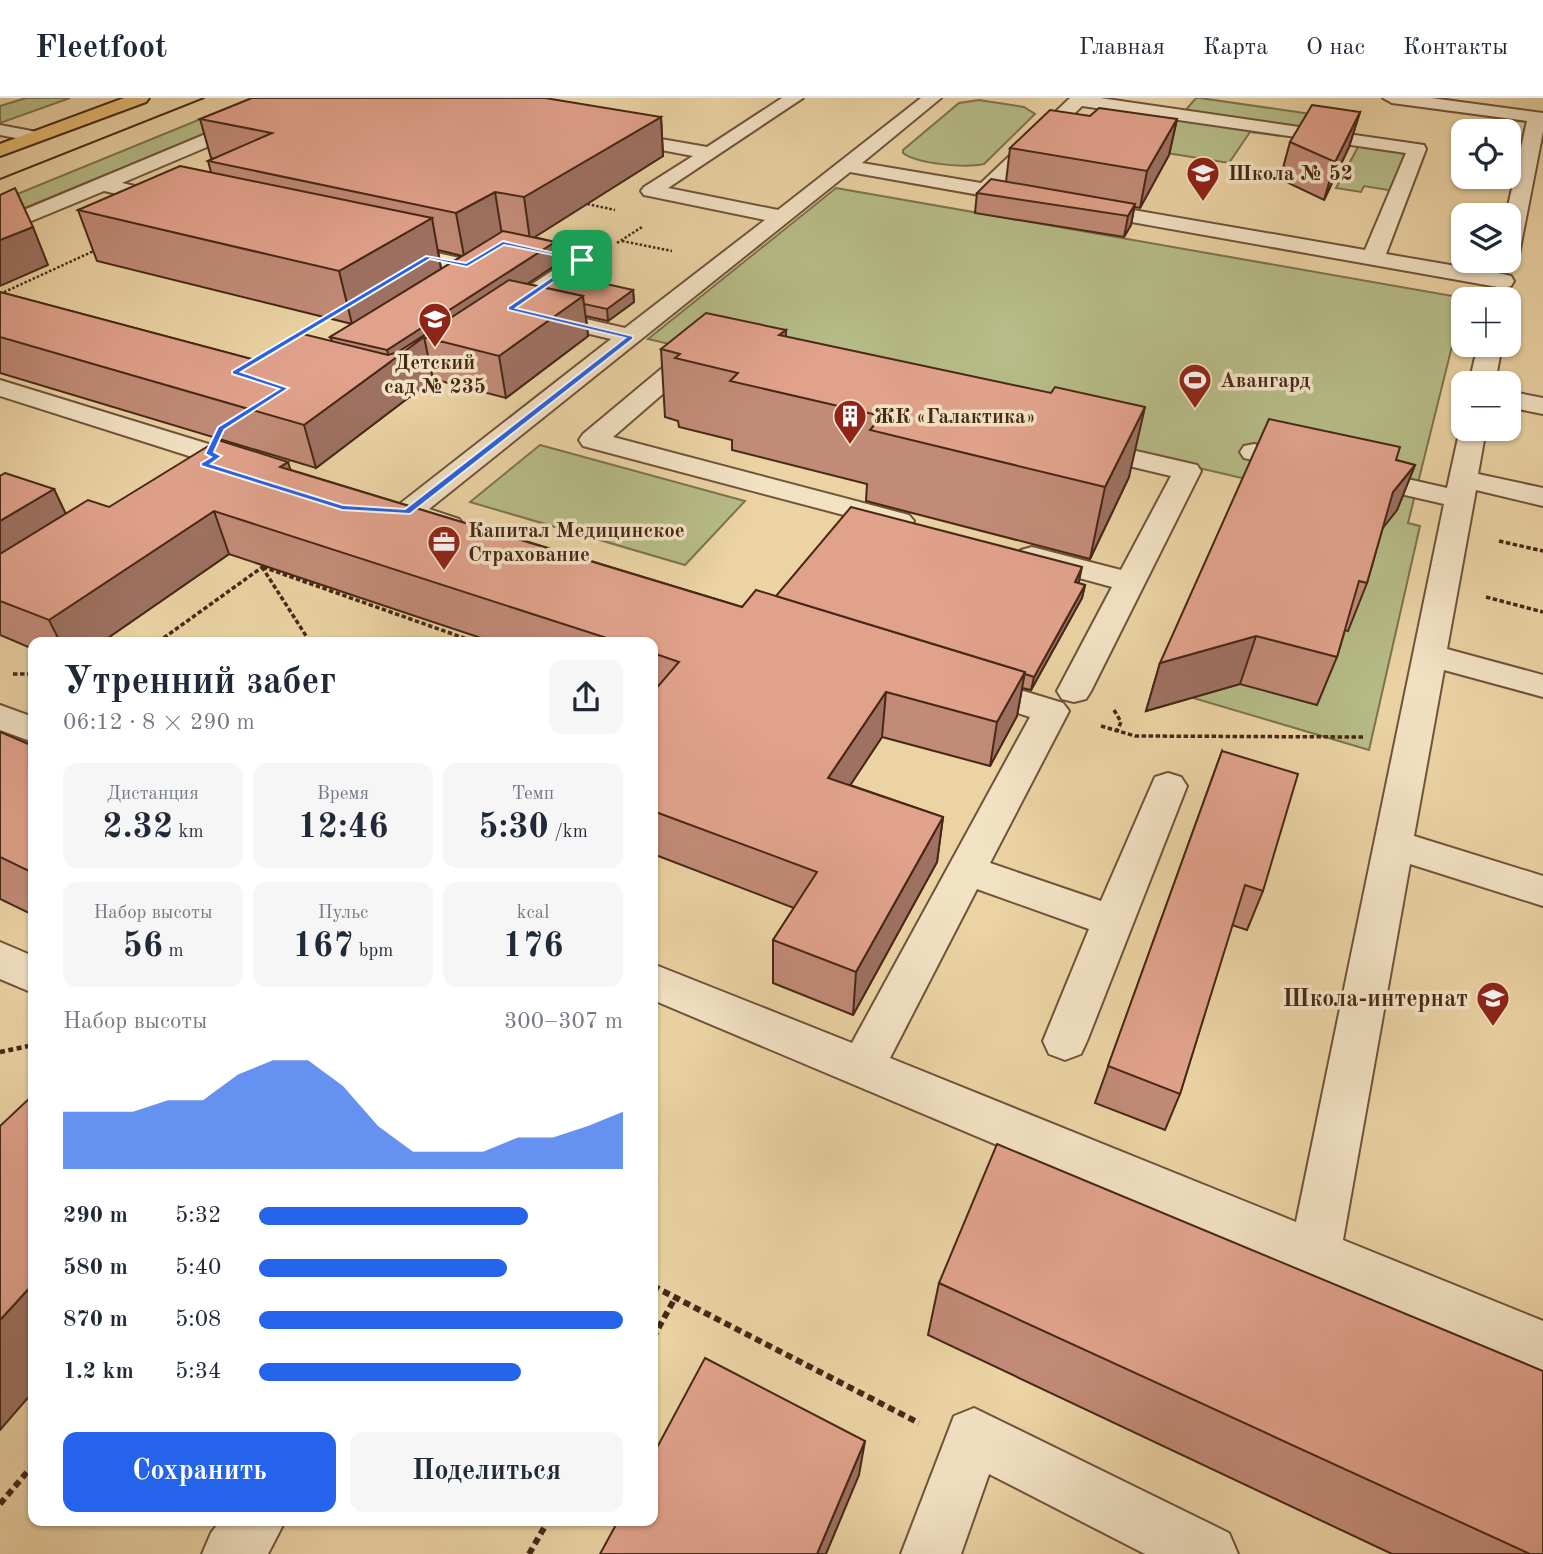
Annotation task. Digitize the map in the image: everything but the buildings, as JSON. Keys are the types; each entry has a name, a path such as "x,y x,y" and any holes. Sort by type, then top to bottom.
{"main road":[{"path":"0,150 140,98"}],"street":[{"path":"783,217 651,191 794,98"},
{"path":"930,529 593,440 662,341 783,217 932,98"},
{"path":"1392,98 1434,104 1492,105 1540,118 1520,203"},
{"path":"0,228 306,99 328,103"},
{"path":"986,190 1079,99 1290,131 1423,134"},
{"path":"1373,258 1434,104"},
{"path":"0,130 36,137"},
{"path":"1276,153 1290,131"},
{"path":"592,132 709,153"},
{"path":"160,161 194,168"},
{"path":"848,166 1503,280"},
{"path":"102,185 185,195"},
{"path":"363,242 467,265"},
{"path":"445,279 503,243 582,260"},
{"path":"477,332 582,260"},
{"path":"511,309 662,341 721,361"},
{"path":"473,532 407,512 662,341"},
{"path":"0,388 218,456 182,479"},
{"path":"1521,402 1543,406"},
{"path":"1054,440 1187,471 1074,691"},
{"path":"1315,1254 1471,441"},
{"path":"1254,452 1461,489 1543,497"},
{"path":"1010,550 1131,582"},
{"path":"1430,655 1543,686"},
{"path":"862,1067 1051,711 946,679"},
{"path":"0,717 28,728"},
{"path":"1065,1041 1168,786"},
{"path":"1394,844 1543,891"},
{"path":"967,870 1112,921"},
{"path":"0,959 28,973"},
{"path":"658,983 1543,1348"},
{"path":"931,1554 974,1436 1208,1554"},
{"path":"232,1554 252,1526"}],"path":[{"path":"577,202 615,210 622,218"},
{"path":"582,260 595,258 647,223 635,220"},
{"path":"622,240 680,253"},
{"path":"0,294 108,244"},
{"path":"292,338 337,311"},
{"path":"165,637 272,560"},
{"path":"262,567 307,637"},
{"path":"262,567 461,637"},
{"path":"1443,587 1543,612"},
{"path":"1135,736 1372,737 1412,749"},
{"path":"0,1052 28,1046"},
{"path":"658,1289 970,1450"},
{"path":"658,1329 675,1298"},
{"path":"0,1504 28,1471"},
{"path":"530,1554 545,1526"}],"green space":[{"path":"26,98 70,98 0,123 0,106"},
{"path":"252,98 292,98 0,218 0,201"},
{"path":"1196,98 1311,114 1302,129 1184,112"},
{"path":"979,100 1024,107 1035,114 984,164 942,164 919,160 903,153 903,150 959,103"},
{"path":"1176,117 1283,133 1281,136 1250,132 1229,163 1148,150"},
{"path":"1359,145 1392,150 1409,156 1394,191 1364,186 1361,192 1336,188"},
{"name":"Авангард","path":"836,188 1451,296 1451,350 1408,523 1420,526 1369,750 1153,686 1246,479 648,339"},
{"path":"540,445 745,501 685,565 470,502"}],"tram line":[{"path":"0,179 204,98"}],"place":[{"name":"Школа № 52","path":"1203,203"},
{"name":"Детский сад № 235","path":"435,349"},
{"name":"Авангард","path":"1195,410"},
{"name":"ЖК «Галактика»","path":"850,446"},
{"name":"Капитал Медицинское Страхование","path":"444,572"},
{"name":"Школа-интернат","path":"1493,1028"}],"route":[{"path":"503,243 582,260 511,309 631,337 407,512 342,508 204,464 218,456 209,454 221,429 286,388 234,372 429,257 467,265 503,243"}]}
